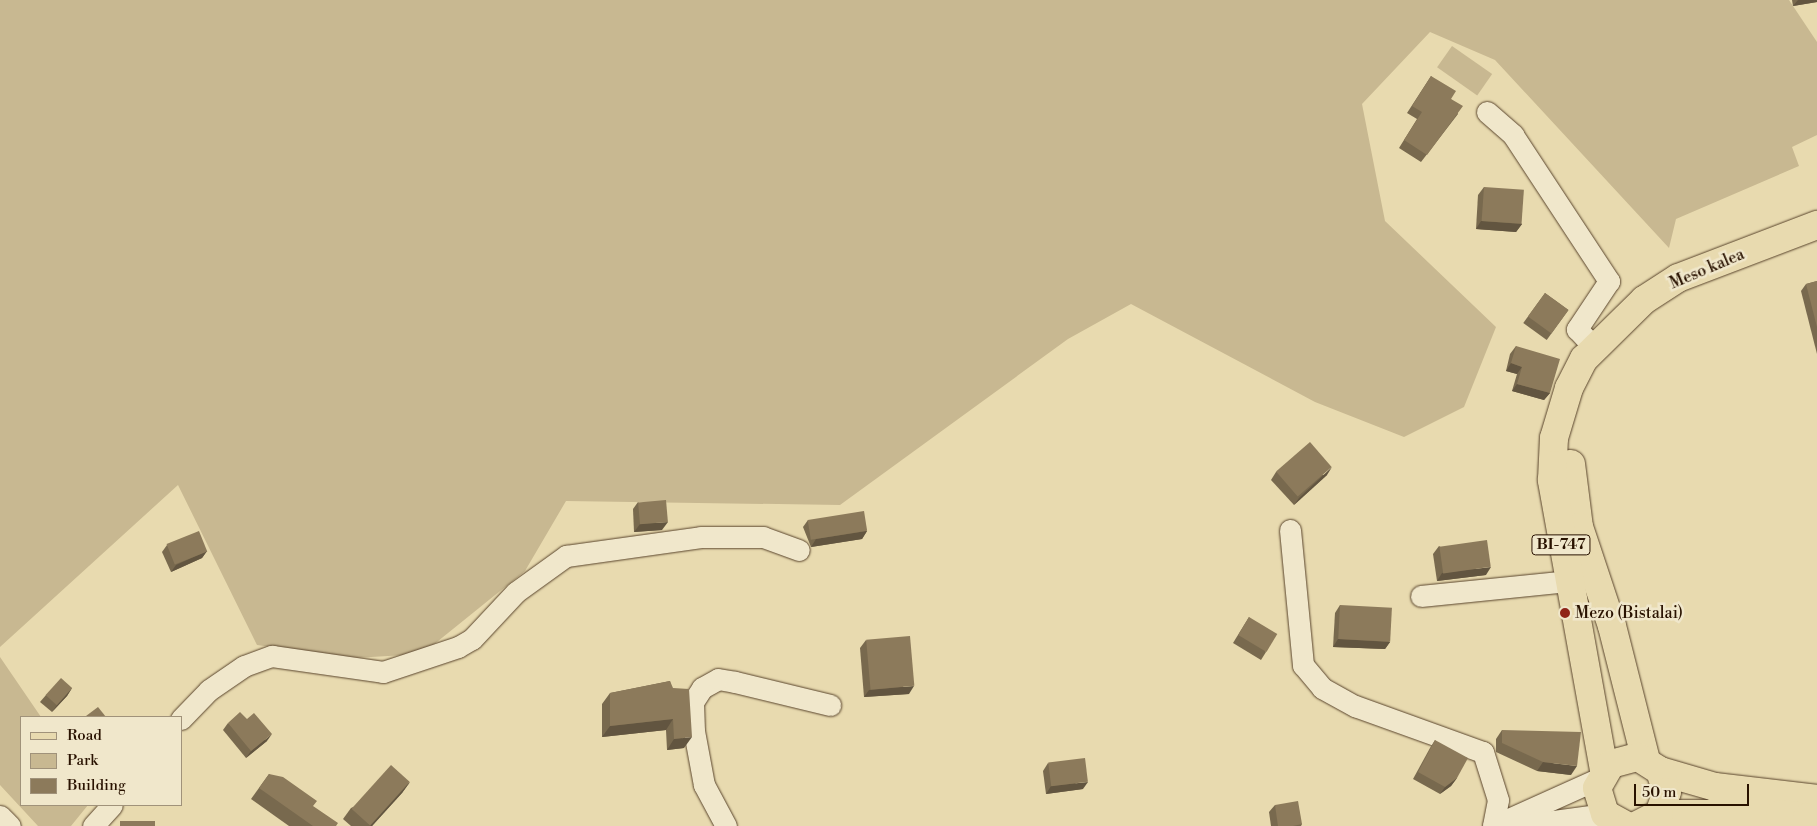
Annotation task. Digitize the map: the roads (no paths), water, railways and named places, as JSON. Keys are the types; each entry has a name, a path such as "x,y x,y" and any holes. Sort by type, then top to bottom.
{"main road":[{"name":"Meso kalea","path":"1602,340 1644,300 1678,278 1817,225"},
{"name":"BI-747","path":"1602,340 1578,405 1570,449 1572,485 1579,526 1612,626 1653,765 1667,792 1633,822 1598,797 1602,774 1552,480 1554,438 1569,388 1602,340"},
{"path":"1602,774 1619,759 1653,765 1715,786 1817,798"},
{"path":"1633,822 1780,814 1806,817 1817,824"}],"street":[{"path":"1487,112 1512,135 1609,281 1577,330 1602,340"},
{"path":"1290,530 1303,665 1322,688 1355,706 1483,752 1498,800 1494,826"},
{"path":"182,718 209,690 244,666 272,656 383,672 458,647 472,639 516,592 566,556 701,537 763,537 799,550"},
{"path":"1421,596 1568,581"},
{"path":"726,826 704,785 696,740 693,702 702,688 718,680 735,682 830,706"},
{"path":"1494,826 1602,774"},
{"path":"93,826 111,806"},
{"path":"0,816 10,826"},
{"path":"1517,826 1633,822"}],"place":[{"name":"Mezo (Bistalai)","path":"1565,613"}]}
